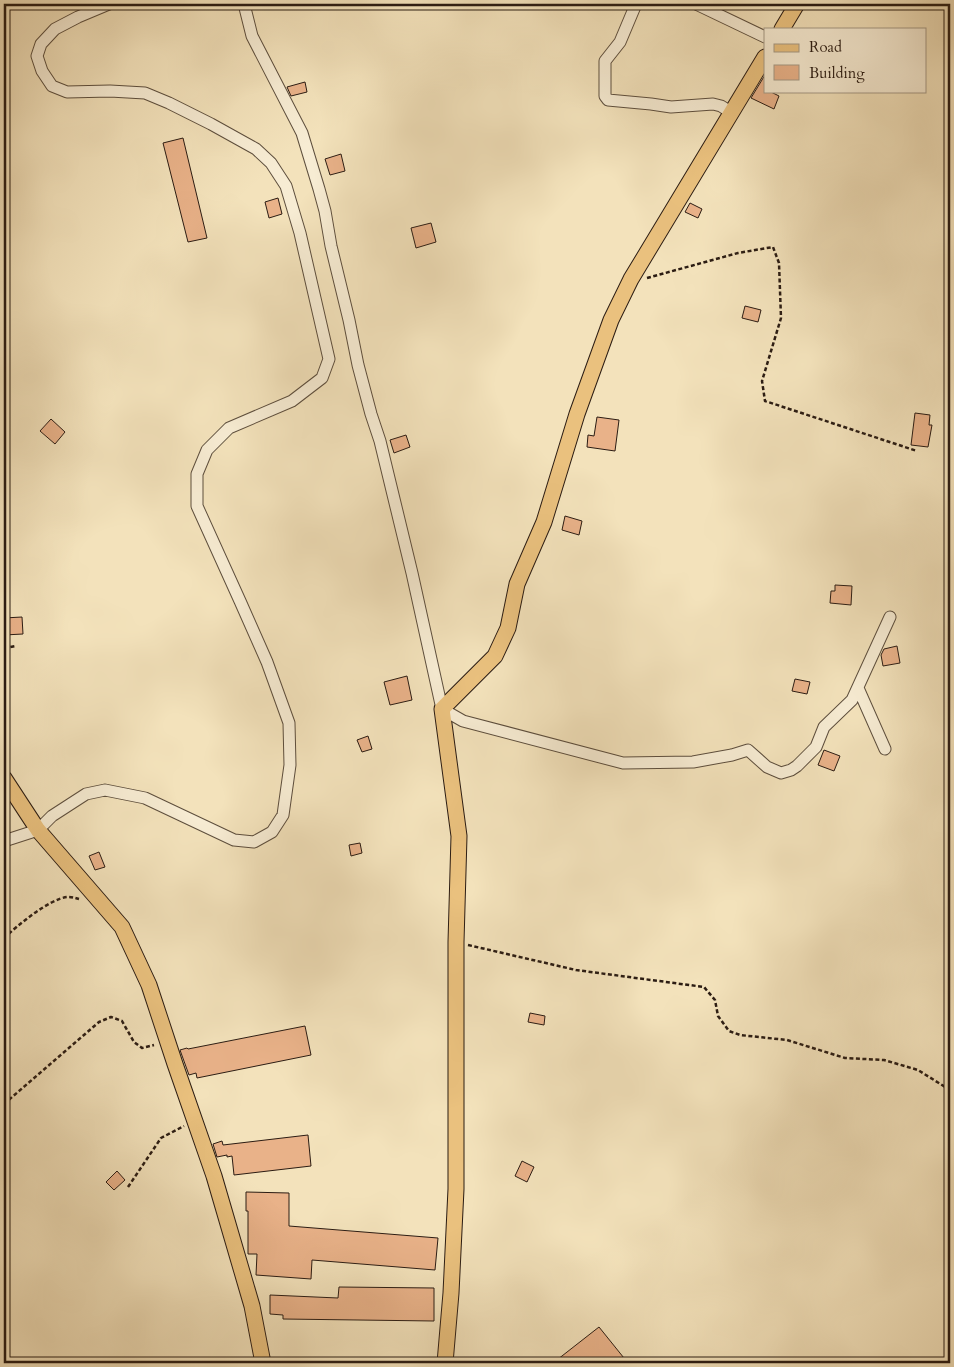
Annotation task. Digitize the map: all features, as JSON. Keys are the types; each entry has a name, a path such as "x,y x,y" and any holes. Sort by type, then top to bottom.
{"main road":[{"path":"783,28 797,4"},
{"path":"445,1363 451,1293 456,1189 456,942 459,836 442,709 495,656 508,628 517,584 544,522 577,414 611,320 629,283 764,59"},
{"path":"4,778 38,830 122,927 138,960 149,985 214,1176 252,1306 264,1363"}],"street":[{"path":"4,841 38,830 52,816 86,794 105,790 144,798 234,840 254,842 272,832 283,814 288,782 290,765 289,723 267,662 197,506 197,474 207,450 229,428 292,401 322,378 329,359 300,233 286,186 270,163 256,149 212,124 145,93 110,91 67,92 52,86 42,71 37,56 41,44 55,29 109,4"},
{"path":"244,4 252,36 302,133 319,189 358,365 380,441 442,709 463,721 623,762 693,762 748,750 767,767 781,773 791,770 816,747 824,727 852,700 890,617"},
{"path":"636,4 620,42 605,61 605,96 608,100 671,107 713,104 721,106 732,113"},
{"path":"696,4 764,36"},
{"path":"858,688 885,748"}],"path":[{"path":"629,283 738,253 773,247 779,263 781,318 762,381 765,401 917,452"},
{"path":"4,648 16,646"},
{"path":"4,938 25,919 59,899 70,896 105,907"},
{"path":"456,942 576,970 704,987 715,1000 718,1016 729,1031 740,1035 787,1040 845,1058 884,1060 918,1070 950,1090"},
{"path":"4,1104 99,1022 111,1017 122,1021 134,1042 142,1048 168,1042"},
{"path":"128,1187 161,1138 195,1121"}],"building":[{"path":"764,77 764,92 771,92 779,96 774,109 751,98"},
{"path":"305,82 307,92 291,96 287,87"},
{"path":"183,138 207,238 188,242 163,143"},
{"path":"341,154 345,171 330,175 325,159"},
{"path":"278,198 282,214 269,218 265,202"},
{"path":"690,203 702,209 698,218 685,212"},
{"path":"431,223 436,242 416,248 411,228"},
{"path":"745,306 761,310 758,322 742,318"},
{"path":"915,413 930,415 929,425 932,425 928,447 911,445"},
{"path":"597,417 619,420 615,451 587,447 588,435 594,436"},
{"path":"51,419 65,432 55,444 40,431"},
{"path":"406,435 410,447 394,453 390,440"},
{"path":"565,516 582,521 579,535 562,530"},
{"path":"835,585 852,586 851,605 830,603 831,591 835,591"},
{"path":"22,617 23,634 4,635 4,618"},
{"path":"897,646 900,663 883,666 881,655 884,649"},
{"path":"407,676 412,700 390,705 384,682"},
{"path":"795,679 810,682 807,694 792,691"},
{"path":"368,736 372,749 362,752 357,740"},
{"path":"824,750 840,756 834,771 818,765"},
{"path":"360,843 362,853 351,856 349,845"},
{"path":"99,852 105,867 95,870 89,856"},
{"path":"530,1013 545,1016 544,1025 528,1022"},
{"path":"305,1026 311,1055 197,1078 196,1073 189,1075 180,1050 187,1048"},
{"path":"308,1135 311,1166 234,1175 232,1156 217,1157 213,1144 222,1141 223,1145"},
{"path":"522,1161 534,1167 527,1182 515,1176"},
{"path":"117,1171 125,1180 114,1190 106,1182"},
{"path":"246,1192 289,1193 289,1226 438,1238 435,1270 312,1260 311,1279 256,1275 257,1254 248,1254"},
{"path":"339,1287 434,1288 434,1321 283,1319 283,1315 270,1314 270,1295 338,1298"},
{"path":"599,1327 628,1363 553,1363"}]}
